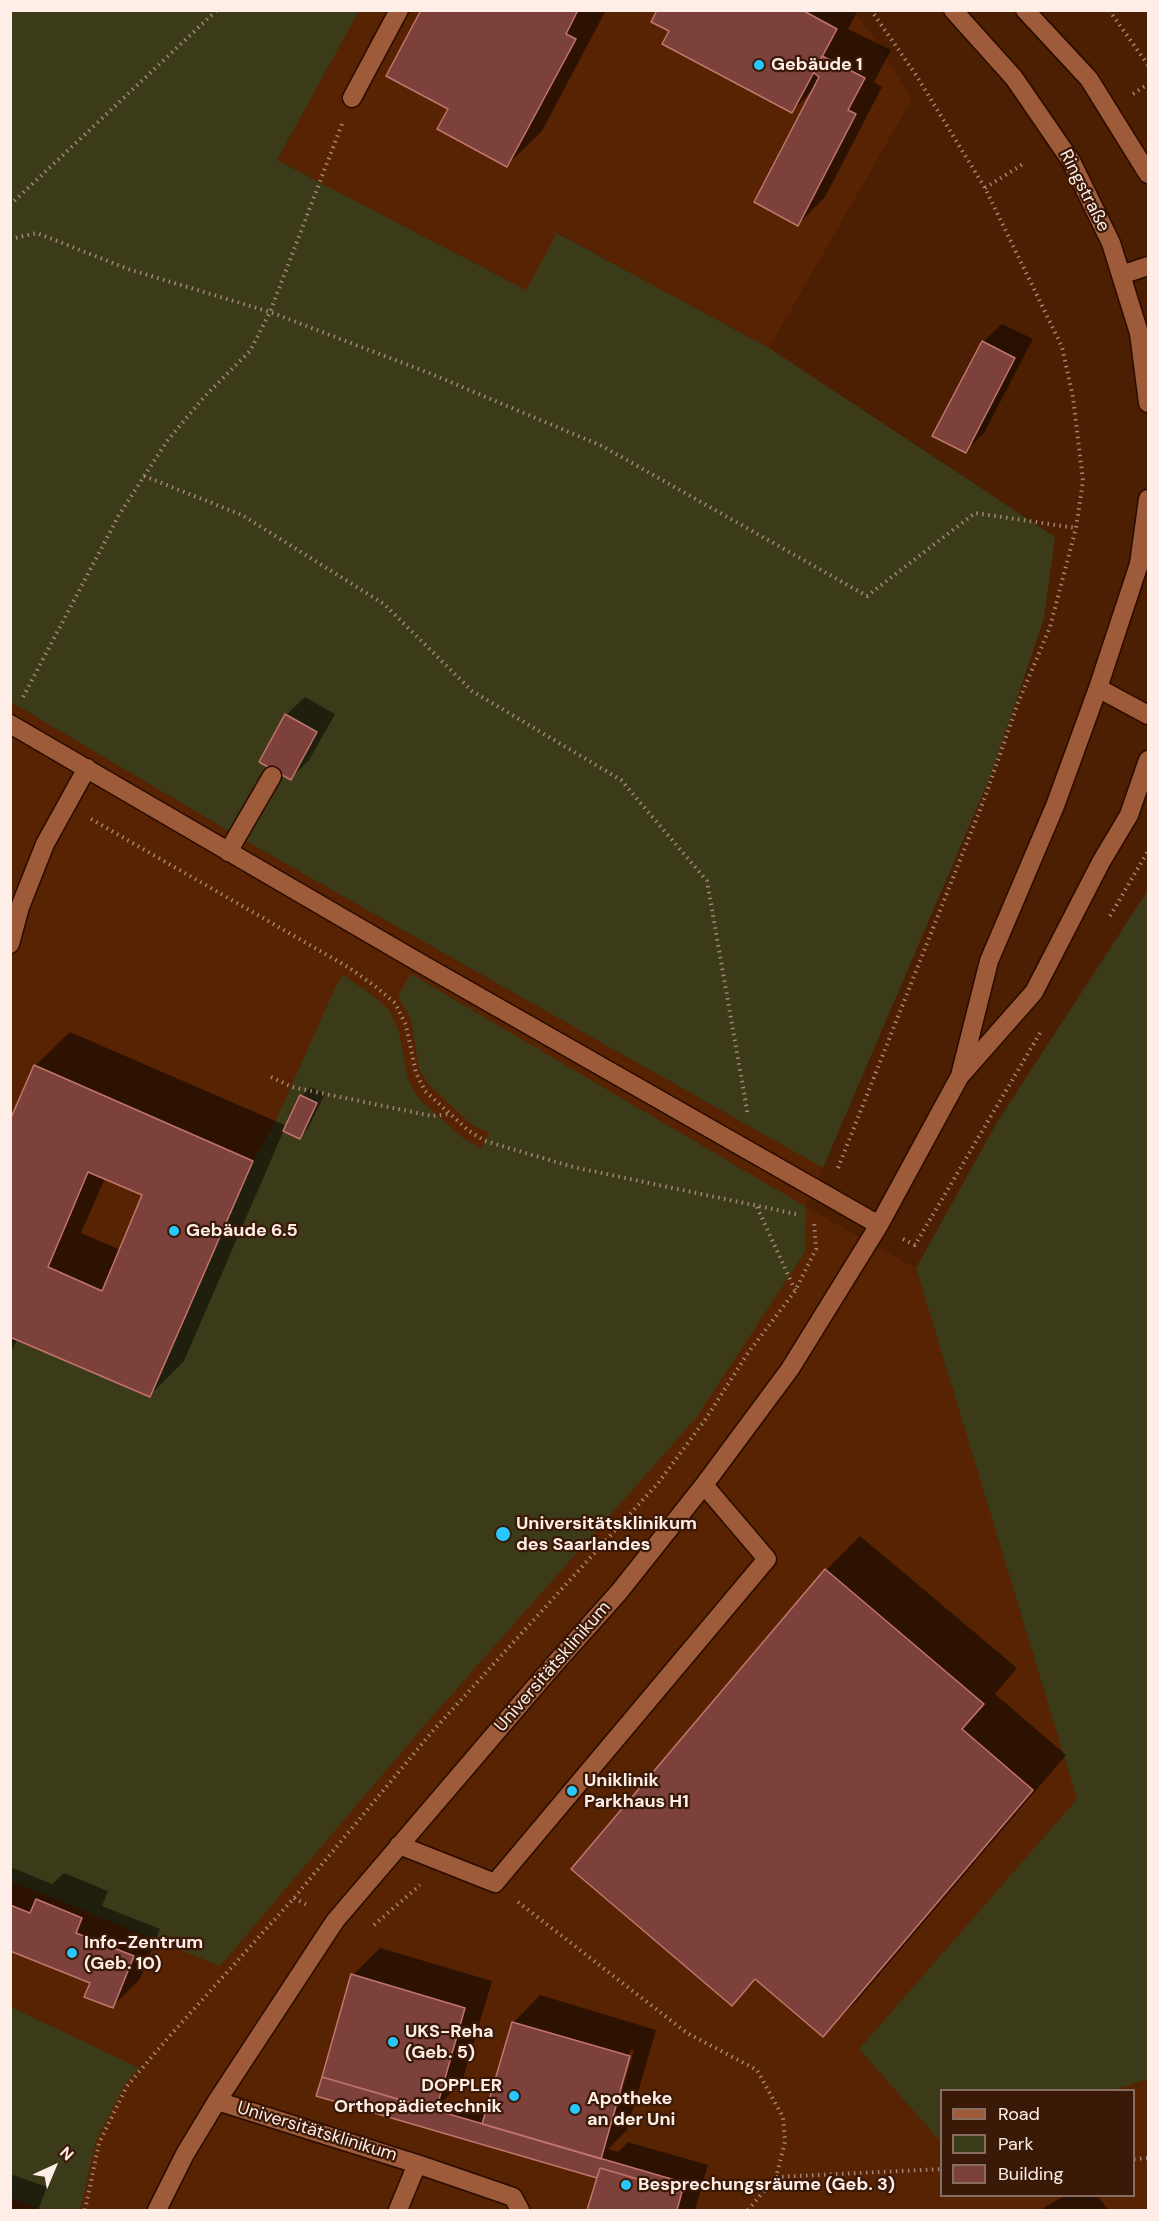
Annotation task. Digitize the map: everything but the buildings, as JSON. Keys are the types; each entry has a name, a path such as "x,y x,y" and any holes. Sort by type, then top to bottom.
{"street":[{"path":"352,98 399,10"},
{"name":"Ringstraße","path":"953,10 1014,78 1071,161 1111,243 1139,333 1149,403"},
{"path":"1025,10 1089,79 1149,174"},
{"path":"1121,275 1149,266"},
{"path":"960,1076 989,961 1055,806 1098,688 1139,564 1149,499"},
{"path":"1098,688 1149,715"},
{"path":"10,724 228,852 879,1225"},
{"path":"960,1076 1034,992 1101,862 1129,815 1149,760"},
{"path":"10,944 20,907 45,844 87,768"},
{"path":"228,852 272,776"},
{"name":"Universitätsklinikum","path":"157,2211 185,2154 217,2101 335,1922 619,1592 704,1485 790,1369 879,1225 960,1076"},
{"path":"399,1845 495,1883 767,1559 704,1485"},
{"name":"Universitätsklinikum","path":"217,2101 513,2197 520,2211"},
{"name":"Universitätsklinikum","path":"398,2211 417,2164"}],"path":[{"path":"10,206 217,10"},
{"path":"85,2211 99,2143 127,2086 294,1898 431,1733 659,1482 705,1420 748,1353 795,1291 816,1249 814,1221 856,1128 985,797 1018,703 1050,627 1076,528 1083,481 1080,441 1070,375 1058,338 985,188 916,75 871,10"},
{"path":"1109,10 1149,65"},
{"path":"1132,94 1149,84"},
{"path":"19,706 119,515 167,441 206,396 250,351 270,312 352,98"},
{"path":"985,188 1023,164"},
{"path":"10,238 36,233 128,269 270,312 429,372 602,446 867,596 975,513 1076,528"},
{"path":"144,477 242,515 384,604 472,691 621,780 707,881 755,1155"},
{"path":"67,805 348,967 376,987 395,1003 406,1025 416,1073 425,1091 484,1141 573,1167 801,1215"},
{"path":"1107,922 1149,851"},
{"path":"879,1225 915,1245 1041,1033"},
{"path":"271,1077 291,1087 432,1116 449,1113"},
{"path":"10,1103 17,1106"},
{"path":"756,1206 795,1291"},
{"path":"807,1218 814,1221"},
{"path":"495,1883 597,1966 687,2034 757,2070 783,2117 785,2142 776,2177 748,2211"},
{"path":"776,2177 940,2169"}],"shaded area":[{"path":"359,11 854,11 875,39 912,99 769,348 558,233 526,290 277,160"},
{"name":"Universitätsklinikum des Saarlandes","path":"11,702 237,836 823,1168 806,1207 916,1268 1077,1799 859,2049 940,2141 940,2197 1135,2197 1135,2089 1116,2089 1148,2079 1148,2210 11,2210"}],"green space":[{"path":"11,11 359,11 277,160 526,290 557,233 769,348 1055,537 1044,618 991,775 823,1168 237,836 11,702"},
{"path":"1148,890 1148,2079 1116,2089 940,2089 940,2141 859,2049 1077,1799 916,1268 996,1124"},
{"path":"411,974 806,1207 805,1252 695,1419 422,1728 220,1966 11,1881 10,1337 150,1397 253,1161 272,1129 335,988 343,975 371,994 389,1010 399,1032 408,1079 418,1098 463,1138 481,1149 489,1133 472,1125 429,1085 419,1068 411,1020 398,996"},
{"path":"11,2007 139,2068 125,2084 96,2141 80,2210 44,2210 11,2198"}],"place":[{"name":"Gebäude 1","path":"759,65"},
{"name":"Gebäude 6.5","path":"174,1231"},
{"name":"Universitätsklinikum des Saarlandes","path":"503,1534"},
{"name":"Uniklinik Parkhaus H1","path":"572,1791"},
{"name":"Info-Zentrum (Geb. 10)","path":"72,1953"},
{"name":"UKS-Reha (Geb. 5)","path":"393,2042"},
{"name":"DOPPLER Orthopädietechnik","path":"514,2096"},
{"name":"Apotheke an der Uni","path":"575,2109"},
{"name":"Besprechungsräume (Geb. 3)","path":"626,2185"}]}
